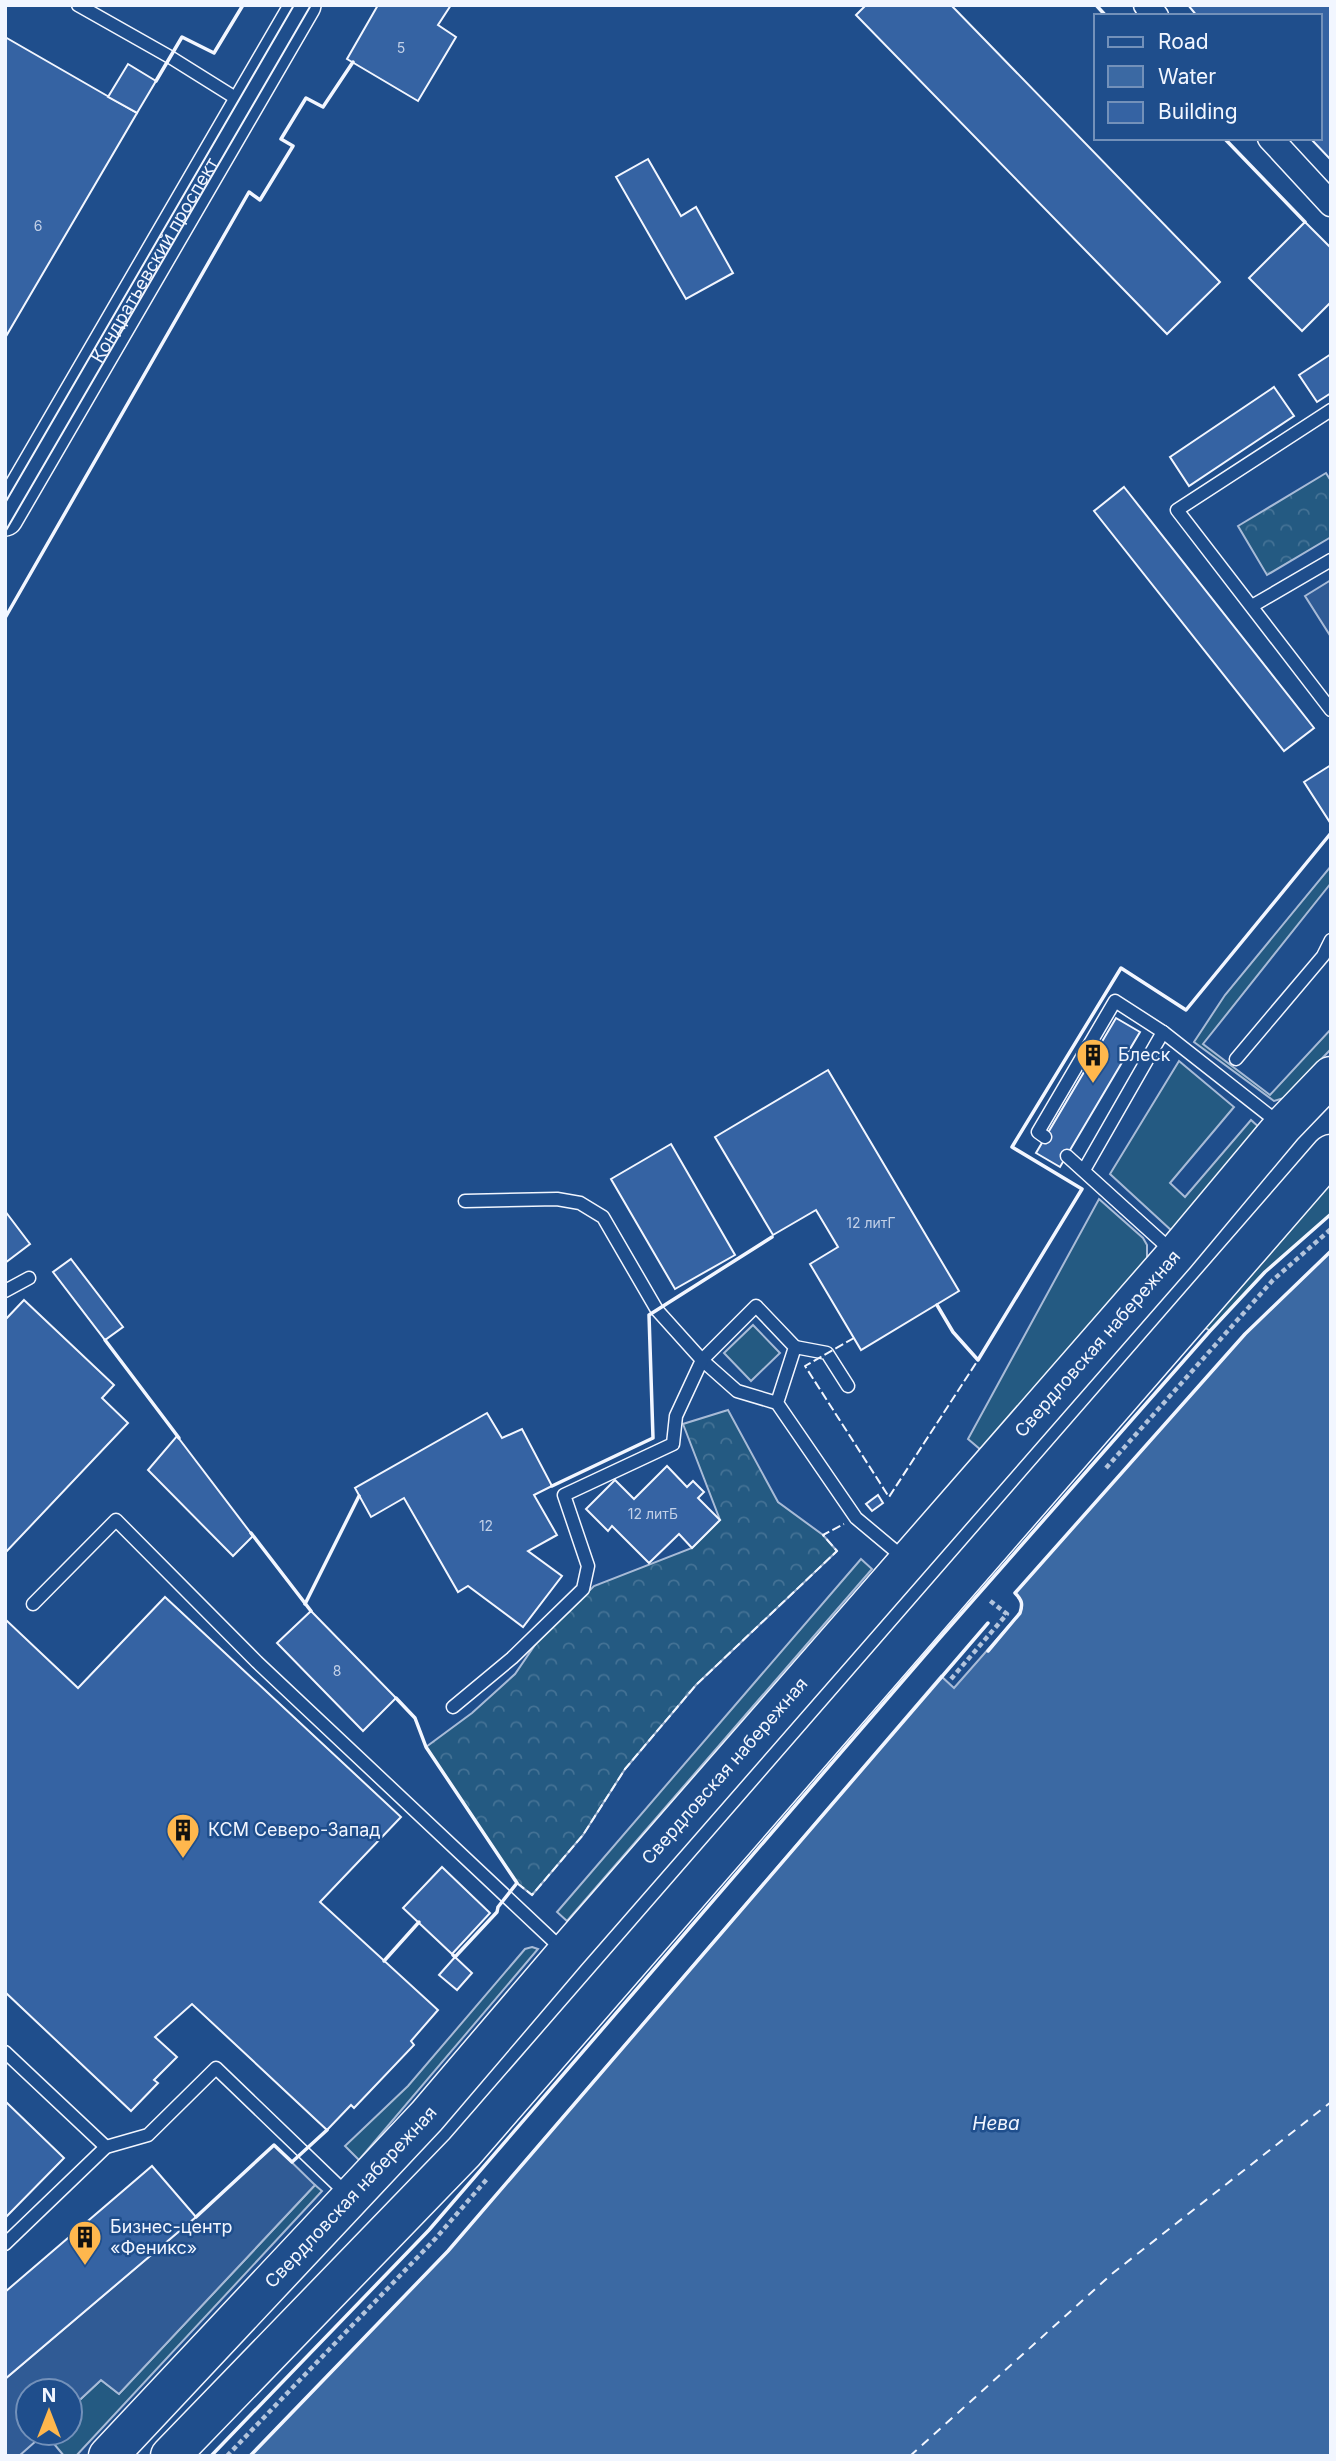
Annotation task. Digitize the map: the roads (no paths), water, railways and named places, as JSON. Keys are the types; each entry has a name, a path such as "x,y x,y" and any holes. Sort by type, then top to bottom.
{"main road":[{"name":"Кондратьевский проспект","path":"5,518 303,5"},
{"name":"Свердловская набережная","path":"108,2456 427,2116 566,1952 1176,1254 1283,1126 1331,1076"},
{"path":"170,2456 464,2152 1331,1154"}],"street":[{"path":"1272,140 1331,204"}],"lane":[{"path":"78,5 170,57 245,104"},
{"path":"1331,410 1177,510 1331,710"},
{"path":"1252,606 1331,559"},
{"path":"1236,1059 1323,956 1331,940"},
{"path":"1045,1137 1038,1132 1115,1001 1163,1032 1283,1126"},
{"path":"1084,1170 1163,1032"},
{"path":"1067,1156 1176,1254"},
{"path":"465,1201 557,1199 580,1203 603,1217 657,1310 702,1360 737,1391 777,1403 856,1518 908,1561"},
{"path":"5,1291 29,1278"},
{"path":"453,1707 512,1658 583,1589 588,1566 564,1495 673,1444 676,1416 702,1360 756,1306 795,1347 827,1353 848,1386"},
{"path":"777,1403 795,1347"},
{"path":"33,1604 116,1520 257,1662 566,1952"},
{"path":"5,2052 106,2147"},
{"path":"5,2244 106,2147 148,2135 216,2068 351,2197"}],"water":[{"name":"Нева","path":"1331,1251 1331,2456 250,2456 448,2251 941,1676 954,1688 1020,1613 1021,1602 1015,1593 1245,1334"}],"tram line":[{"path":"5,503 294,5"},
{"path":"5,532 311,5"}],"place":[{"name":"Блеск","path":"1093,1085"},
{"name":"КСМ Северо-Запад","path":"183,1860"},
{"name":"Бизнес-центр «Феникс»","path":"85,2267"}]}
